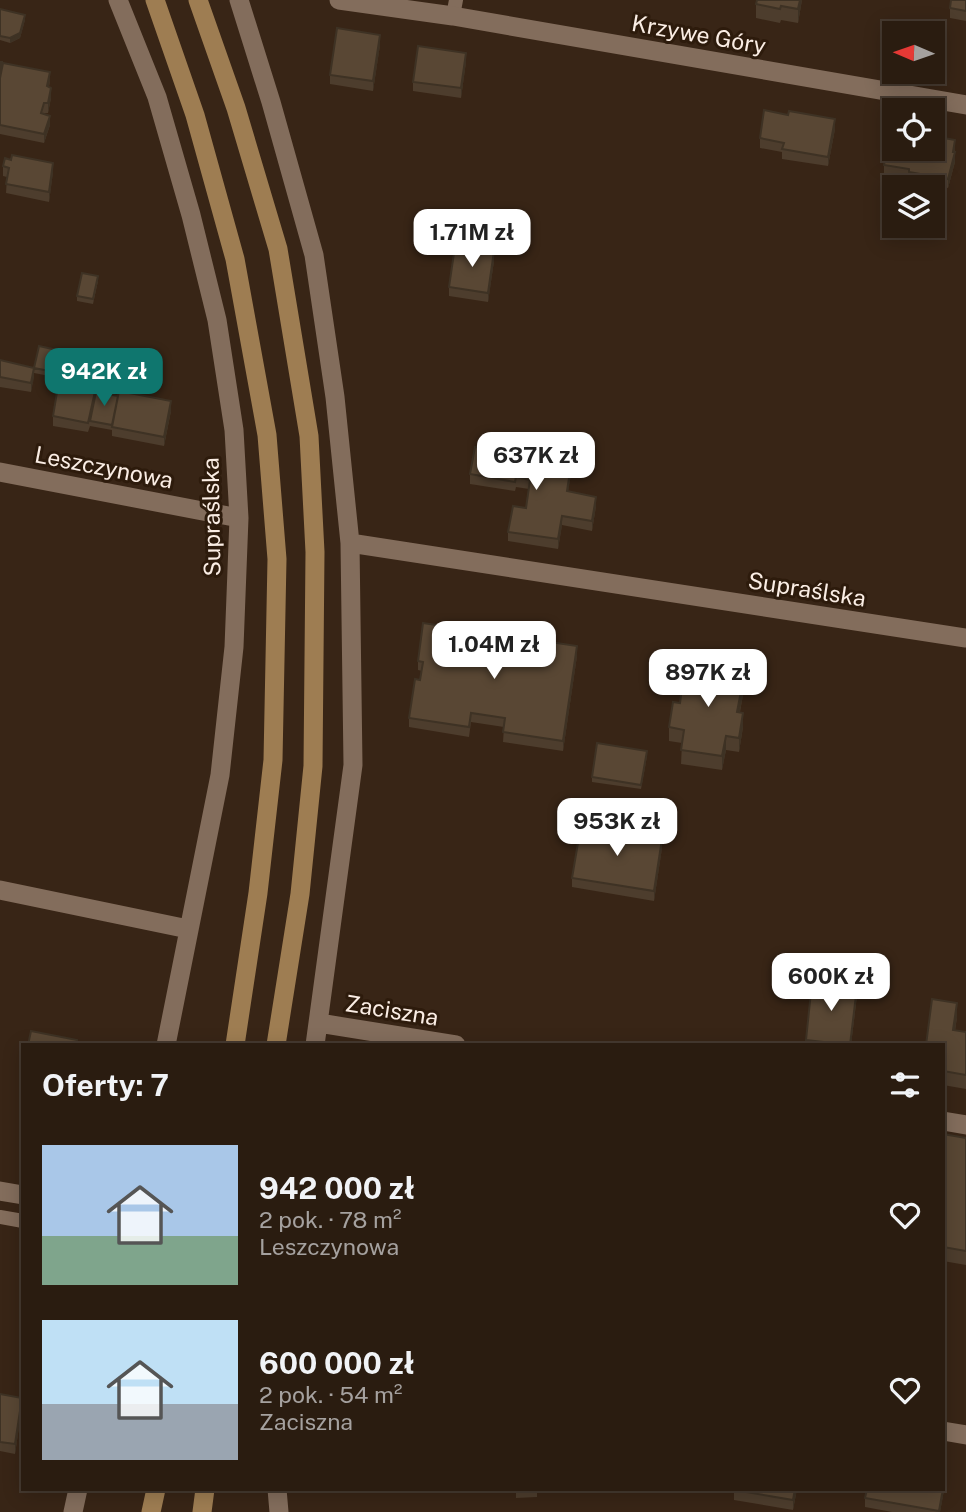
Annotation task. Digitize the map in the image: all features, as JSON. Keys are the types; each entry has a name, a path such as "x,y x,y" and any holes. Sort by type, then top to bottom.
{"main road":[{"path":"155,0 195,115 235,259 267,435 277,559 273,761 258,892 235,1043"},
{"path":"198,0 236,108 278,249 309,436 315,552 313,766 300,894 276,1043"},
{"path":"151,1512 156,1491"},
{"path":"202,1512 205,1491"}],"street":[{"name":"Supraślska","path":"118,0 157,97 191,215 217,320 234,430 239,519 234,647 220,775 166,1043"},
{"path":"239,0 314,255 335,397 350,543 353,765 315,1043"},
{"name":"Krzywe Góry","path":"339,0 455,8 966,105"},
{"name":"Leszczynowa","path":"0,472 239,519"},
{"name":"Supraślska","path":"350,543 966,638"},
{"path":"0,890 188,929"},
{"name":"Zaciszna","path":"319,1023 444,1043"},
{"path":"945,1121 966,1125"},
{"path":"0,1191 21,1195"},
{"path":"945,1431 966,1435"},
{"path":"73,1512 78,1491"},
{"path":"276,1491 279,1512"}],"lane":[{"path":"0,1217 21,1222"}],"building":[{"path":"757,0 800,0 798,9 781,6 780,9 756,4"},
{"path":"951,0 966,0 966,11 950,8"},
{"path":"0,9 25,15 20,33 10,38 0,36"},
{"path":"337,28 380,35 373,81 330,75"},
{"path":"418,46 466,53 461,88 413,82"},
{"path":"3,63 50,72 48,103 44,103 41,113 50,116 44,134 0,125 0,78"},
{"path":"764,110 788,115 789,111 835,119 828,157 782,149 784,143 760,138"},
{"path":"945,138 955,140 955,152 948,179 945,175 926,175 884,165 885,161 945,161"},
{"path":"12,155 53,163 49,192 6,184 9,168 3,166 5,158 11,160"},
{"path":"455,246 494,251 488,293 449,287"},
{"path":"82,273 98,276 93,299 77,296"},
{"path":"39,346 80,355 75,376 34,368"},
{"path":"0,360 34,368 31,383 0,377"},
{"path":"59,380 96,387 88,423 53,416"},
{"path":"119,391 171,401 164,437 112,427"},
{"path":"96,392 118,396 112,425 90,421"},
{"path":"475,447 571,465 567,491 596,497 592,521 562,516 558,539 508,532 513,506 526,508 530,480 516,477 515,482 470,474"},
{"path":"423,623 483,632 482,637 516,642 517,637 577,646 563,741 503,732 505,718 471,713 469,727 409,718 415,679 420,680 423,662 418,661"},
{"path":"698,657 728,662 726,678 743,681 737,712 743,713 739,738 726,736 722,756 681,750 684,730 669,727 673,702 680,703 683,680 694,682"},
{"path":"597,743 647,751 641,785 592,777"},
{"path":"581,825 662,839 654,891 572,878"},
{"path":"812,982 857,987 850,1043 806,1040"},
{"path":"932,999 957,1003 953,1030 966,1032 966,1075 945,1071 945,1043 926,1043"},
{"path":"31,1031 77,1040 76,1043 28,1043"},
{"path":"945,1134 966,1138 966,1251 945,1247"},
{"path":"0,1394 21,1398 15,1444 0,1442"},
{"path":"740,1491 795,1491 793,1500"},
{"path":"867,1491 943,1491 939,1511 865,1498"}]}
